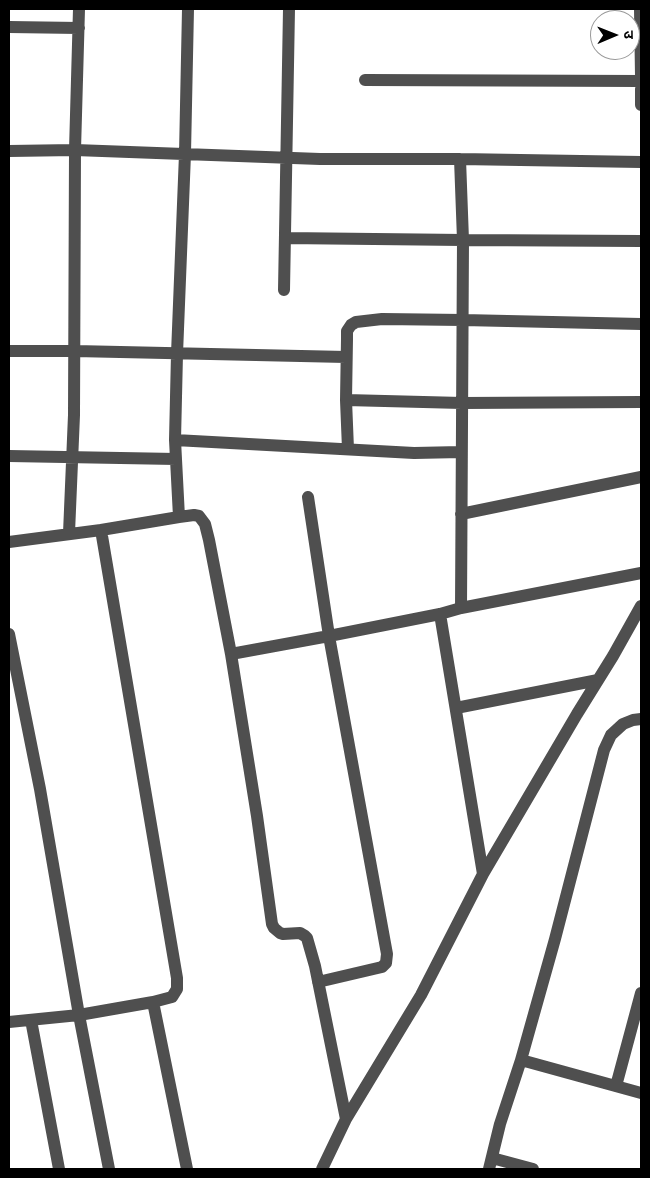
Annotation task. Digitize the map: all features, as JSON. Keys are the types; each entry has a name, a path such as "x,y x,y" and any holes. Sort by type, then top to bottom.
{"street":[{"path":"69,533 74,415 75,150 79,9"},
{"path":"179,516 175,440 188,9"},
{"path":"284,290 289,9"},
{"path":"640,9 641,76"},
{"path":"9,27 79,28"},
{"path":"365,80 641,81"},
{"path":"641,89 641,103"},
{"path":"9,151 75,150 320,159 641,162"},
{"path":"460,160 463,240 460,608"},
{"path":"285,238 641,241"},
{"path":"348,449 346,400 347,331 356,322 382,320 462,320 641,324"},
{"path":"9,351 346,357"},
{"path":"346,400 462,403 641,402"},
{"path":"175,440 414,453 462,452"},
{"path":"9,456 176,458"},
{"path":"461,514 641,477"},
{"path":"308,497 329,636 387,959 382,967 318,982"},
{"path":"9,542 101,530 179,516 199,516 205,524 231,654 272,924 280,933 300,933 307,938 315,966 346,1120"},
{"path":"9,1022 78,1015 153,1002 172,997 177,989 177,978 101,530"},
{"path":"231,654 641,573"},
{"path":"322,1169 346,1120 421,995 483,874 641,606"},
{"path":"440,614 483,874"},
{"path":"9,634 40,789 78,1015 109,1169"},
{"path":"456,708 598,680"},
{"path":"533,1169 491,1164 500,1124 521,1060 604,750 611,735 623,724 641,719"},
{"path":"616,1086 641,993"},
{"path":"153,1002 187,1169"},
{"path":"31,1020 60,1169"},
{"path":"521,1060 641,1093"}]}
